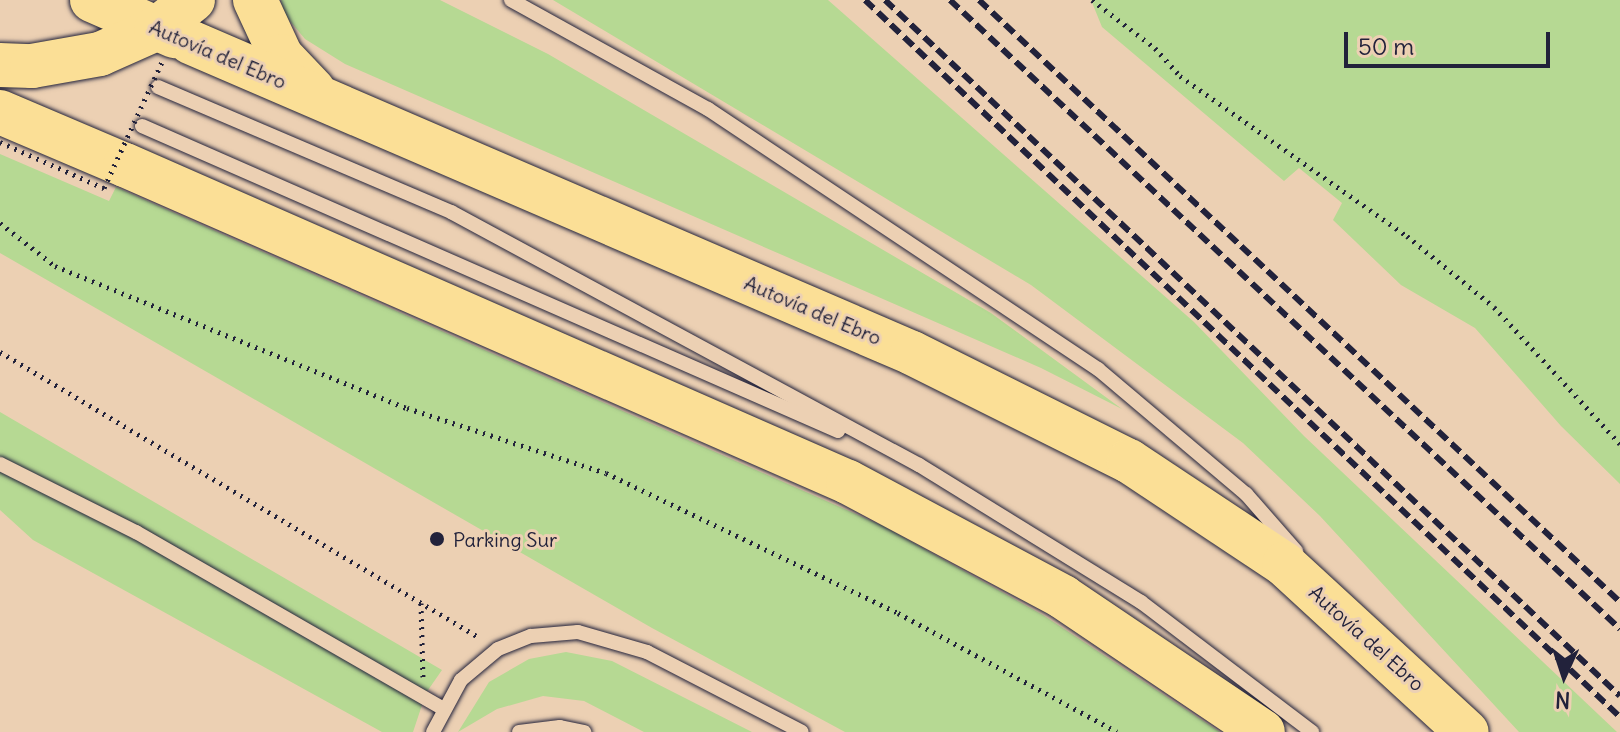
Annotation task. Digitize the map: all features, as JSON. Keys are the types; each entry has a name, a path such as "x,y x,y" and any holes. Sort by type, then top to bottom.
{"main road":[{"name":"Autovía del Ebro","path":"92,0 175,33 912,353 1045,416 1209,510 1336,607 1467,732"},
{"path":"255,0 281,56 320,97"},
{"path":"0,65 79,59 175,33"},
{"path":"0,112 128,151 888,501 1063,597 1263,732"}],"lane":[{"path":"511,0 708,109 1098,369 1246,494 1336,607"},
{"path":"158,87 451,212 919,465 1141,602 1312,732"},
{"path":"128,151 919,465"},
{"path":"0,464 136,532 442,708"},
{"path":"433,732 442,708 461,680 498,649 554,632 612,639 802,732"},
{"path":"519,732 560,727 584,732"}],"path":[{"path":"1092,0 1155,48 1180,76 1407,236 1494,307 1620,444"},
{"path":"0,142 104,188 128,151 175,33"},
{"path":"0,223 55,266 407,408 606,473 898,613 1117,732"},
{"path":"0,352 498,649"},
{"path":"421,603 422,696"}],"green space":[{"path":"281,0 440,0 548,54 991,313 1122,409 1041,368 345,64 305,39 284,14"},
{"path":"553,0 828,0 1194,322 1304,436 1617,732 1519,732 1320,516 1243,443 1031,285"},
{"path":"1091,0 1620,0 1620,484 1561,426 1475,328 1401,285 1333,220 1342,203 1299,168 1284,181 1102,27"},
{"path":"0,154 109,201 116,187 883,526 1043,615 1220,732 845,732 652,628 0,253"},
{"path":"0,412 442,670 426,693 413,732 382,732 33,540 0,510"},
{"path":"566,652 612,661 752,732 644,732 584,701 543,696 497,709 458,732 489,682 529,659"}],"railway":[{"path":"865,0 1620,717"},
{"path":"885,0 1620,696"},
{"path":"950,0 1620,629"},
{"path":"979,0 1620,602"}],"place":[{"name":"Parking Sur","path":"437,539"}]}
